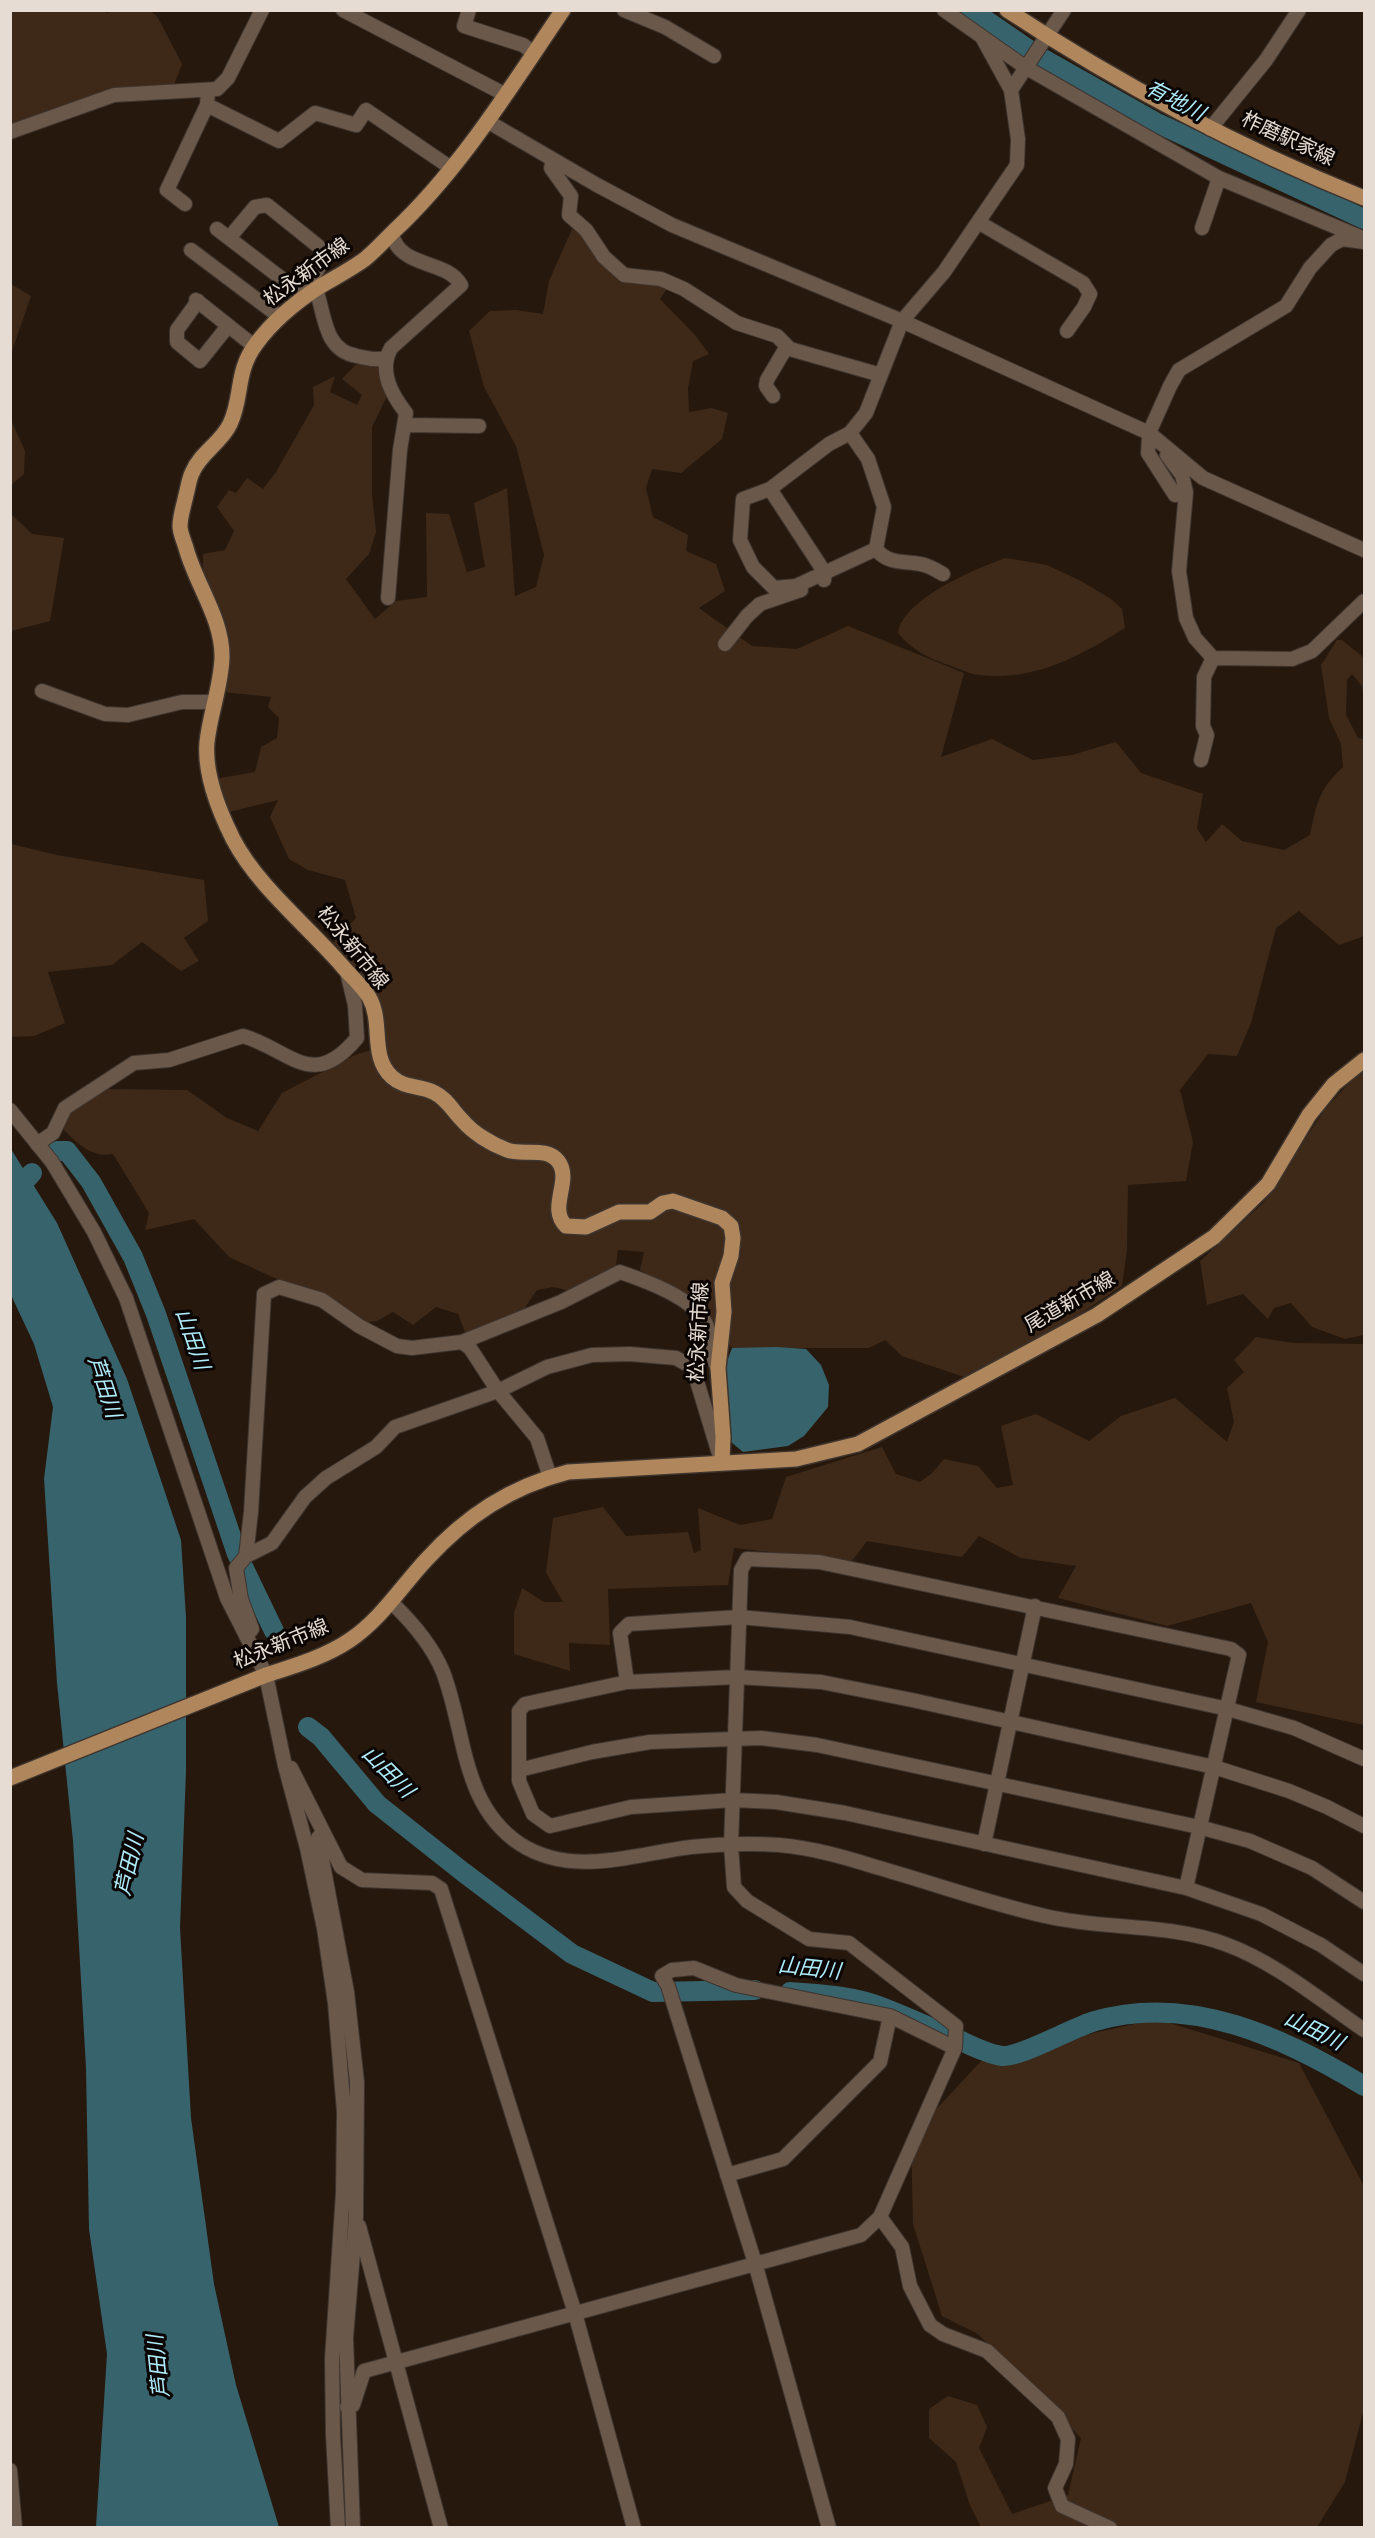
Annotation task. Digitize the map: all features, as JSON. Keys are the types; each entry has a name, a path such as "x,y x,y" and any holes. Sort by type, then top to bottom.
{"main road":[{"name":"松永新市線","path":"10,1778 266,1675 300,1664 350,1640 391,1602 426,1560 464,1522 513,1491 568,1472 722,1462 723,1437 718,1368 724,1312 722,1283 734,1238 730,1226 722,1218 673,1201 663,1203 650,1212 619,1212 586,1227 566,1226 560,1220 558,1210 562,1179 561,1165 554,1156 542,1152 521,1153 506,1150 482,1137 464,1123 448,1102 437,1093 423,1088 405,1086 393,1079 378,1056 375,1014 370,998 323,942 252,871 232,838 218,805 207,746 222,658 217,625 189,561 180,528 192,473 204,454 228,429 235,413 240,375 254,346 314,284 366,258 391,234 451,168 506,95 563,10"},
{"name":"柞磨駅家線","path":"1007,10 1141,94 1210,129 1364,198"},
{"name":"尾道新市線","path":"722,1462 796,1459 858,1444 1097,1315 1214,1237 1248,1205 1268,1184 1309,1115 1334,1084 1365,1060"}],"street":[{"path":"185,204 167,190 207,98 228,78 262,10"},
{"path":"343,10 506,95"},
{"path":"469,10 464,26 523,45 534,53"},
{"path":"624,10 665,27 714,56"},
{"path":"944,10 1025,67 1219,178 1365,241"},
{"path":"1011,90 1064,10"},
{"path":"1210,129 1266,60 1299,10"},
{"path":"876,549 796,586 774,588 753,567 740,540 744,500 770,489 829,444 850,433 866,413 902,321 944,272 1017,165 1018,139 1011,90 979,34"},
{"path":"10,132 114,95 207,98 279,141 315,113 356,125 366,110 451,168"},
{"path":"487,121 672,225 902,321 1149,435 1203,478 1365,550"},
{"path":"553,160 551,168 571,196 569,214 586,230 604,257 624,275 661,279 684,289 737,323 777,336 790,349 881,375"},
{"path":"1202,228 1219,178"},
{"path":"229,238 255,207 267,205 318,246 325,257 314,284 333,342 341,352 378,360 386,358"},
{"path":"978,222 1083,283 1090,294 1067,331"},
{"path":"217,229 294,288 314,284"},
{"path":"388,598 400,450 406,425 406,413 394,398 389,385 386,358 391,348 461,285 456,276 410,257 399,248 391,234"},
{"path":"1175,495 1148,453 1149,435 1179,370 1286,306 1310,268 1330,245 1342,239 1365,241"},
{"path":"191,250 280,317"},
{"path":"228,326 200,361 177,342 177,330 197,301 254,346"},
{"path":"773,396 766,386 767,380 787,346"},
{"path":"406,425 479,426"},
{"path":"850,433 867,459 884,507 876,549 881,556 900,562 922,564 943,574"},
{"path":"1149,435 1182,475 1186,492 1179,571 1186,618 1195,638 1213,658 1292,659 1312,651 1365,601"},
{"path":"725,644 747,616 760,604 782,598 825,580 825,573 770,489"},
{"path":"1201,760 1207,735 1203,726 1204,677 1213,658"},
{"path":"42,691 105,714 128,715 182,702 214,702"},
{"path":"37,1144 53,1133 65,1108 134,1063 169,1060 243,1036 254,1039 297,1063 328,1064 344,1054 357,1038 355,1005 347,972"},
{"path":"10,1110 52,1162 94,1232 126,1298 227,1598 266,1675 285,1766 307,1848 324,1928 335,2003 344,2112 343,2193 332,2359 333,2435 339,2528"},
{"path":"246,1556 251,1512 264,1294 279,1287 322,1300 359,1326 397,1346 412,1348 462,1342 561,1302 621,1272 651,1283 698,1311 711,1338 712,1360 718,1368"},
{"path":"462,1342 470,1348 498,1391 537,1438 550,1477"},
{"path":"246,1636 252,1629 242,1599 236,1568 246,1556 272,1543 305,1497 326,1478 376,1447 395,1427 498,1391 547,1366 592,1355 630,1354 676,1358 690,1366 696,1378 722,1462"},
{"path":"347,2407 353,2405 364,2371 861,2235 880,2217 955,2048 956,2026 849,1943 809,1940 747,1901 734,1887 731,1845 739,1617 741,1570 747,1559 819,1562 1231,1649 1239,1655 1186,1888"},
{"path":"391,1602 410,1620 436,1656 455,1713 475,1790 484,1809 501,1829 536,1853 575,1862 609,1861 691,1847 731,1845 779,1845 825,1852 1046,1917 1188,1934 1226,1944 1267,1964 1365,2030"},
{"path":"984,1844 1035,1606"},
{"path":"627,1682 620,1633 629,1624 739,1617 850,1627 1228,1709 1294,1728 1365,1759"},
{"path":"1365,1826 1289,1791 1214,1767 821,1682 737,1677 627,1682 525,1704 519,1711 519,1781 533,1814 550,1826 631,1807 733,1800 776,1802 845,1813 1186,1888 1262,1914 1321,1945 1365,1974"},
{"path":"519,1770 592,1752 650,1742 761,1738 817,1745 1199,1827 1250,1841 1312,1868 1365,1902"},
{"path":"285,1766 291,1768 341,1867 362,1880 432,1883 441,1889 575,2313 634,2528"},
{"path":"323,1832 318,1838 347,1992 357,2082 356,2217 346,2338 352,2528"},
{"path":"829,2528 755,2264 668,1986 662,1976 672,1970 694,1968 736,1985 890,2016 955,2048"},
{"path":"727,2175 783,2159 880,2062 890,2016"},
{"path":"356,2217 441,2528"},
{"path":"880,2217 902,2247 910,2286 930,2325 943,2334 987,2350 1058,2417 1068,2439 1066,2464 1055,2488 1062,2506 1110,2528"},
{"path":"10,2470 15,2528"}],"shaded area":[{"path":"102,10 107,13 148,10 157,16 182,64 174,85 109,94 11,126 11,11"},
{"path":"572,229 588,239 616,275 668,287 660,299 695,335 709,354 693,361 688,388 689,412 712,408 728,413 722,439 681,473 652,469 646,488 653,517 688,535 686,551 716,564 725,591 699,608 752,646 797,649 848,626 964,673 941,757 992,739 1033,760 1072,755 1116,742 1141,773 1203,794 1197,828 1206,842 1222,824 1242,841 1284,850 1310,835 1323,790 1343,767 1341,744 1329,718 1321,665 1337,640 1342,640 1364,658 1364,700 1362,686 1352,674 1347,680 1346,715 1358,738 1364,739 1364,936 1339,945 1299,911 1276,928 1251,1023 1237,1056 1208,1054 1180,1090 1193,1142 1186,1181 1128,1185 1127,1249 1122,1286 1071,1320 964,1377 902,1356 885,1340 869,1348 732,1348 687,1297 640,1270 644,1252 618,1250 615,1272 575,1292 553,1287 537,1290 522,1312 466,1335 458,1314 436,1307 413,1325 393,1312 377,1321 358,1323 317,1294 279,1280 229,1257 194,1219 145,1230 149,1213 113,1154 92,1152 80,1145 64,1130 65,1116 102,1089 187,1090 227,1118 258,1131 282,1093 355,1055 371,1050 382,1063 386,1028 369,984 333,943 356,918 345,880 308,870 289,859 270,817 278,800 229,812 215,779 255,772 261,747 277,738 279,718 268,707 271,697 223,692 203,580 203,554 225,550 234,531 217,507 229,490 236,493 247,478 263,489 276,472 314,405 313,387 335,376 330,392 357,405 362,395 342,379 362,358 381,370 389,392 372,427 372,494 376,532 369,554 346,579 375,619 396,601 427,597 426,513 449,514 467,572 485,567 474,503 507,488 515,596 536,587 544,555 516,446 484,387 469,331 490,311 516,310 543,314 549,281"},
{"path":"11,284 31,296 12,351 11,387"},
{"path":"11,420 25,451 24,474 11,485"},
{"path":"10,513 32,534 64,538 50,621 11,631"},
{"path":"1006,558 1047,565 1081,581 1111,599 1122,609 1125,628 1056,665 1000,676 967,672 934,659 915,649 898,633 903,620 926,597 960,577"},
{"path":"11,844 57,855 204,880 208,921 184,938 199,961 181,971 142,942 112,965 48,972 65,1023 34,1036 11,1037"},
{"path":"1364,1067 1364,1335 1345,1339 1312,1327 1291,1303 1274,1308 1268,1319 1243,1294 1207,1305 1200,1261 1263,1203 1325,1109"},
{"path":"1256,1337 1293,1343 1364,1344 1364,1725 1256,1702 1268,1642 1251,1603 1167,1626 1058,1598 1076,1566 1021,1558 979,1536 962,1557 867,1541 852,1561 734,1548 728,1585 608,1589 610,1645 569,1643 570,1671 514,1654 514,1613 522,1588 544,1602 563,1602 546,1573 553,1518 603,1507 626,1536 688,1532 694,1553 701,1550 698,1508 740,1525 772,1519 786,1477 882,1447 896,1474 920,1482 932,1473 944,1459 978,1466 997,1488 1013,1485 1001,1426 1036,1414 1089,1441 1121,1416 1175,1398 1227,1442 1234,1422 1227,1388 1244,1372 1234,1360"},
{"path":"1157,2019 1299,2063 1364,2186 1364,2409 1345,2482 1317,2527 981,2527 970,2505 956,2462 929,2438 929,2409 948,2396 977,2405 987,2427 979,2448 1012,2514 1068,2495 1081,2438 978,2334 942,2316 913,2224 911,2136 985,2057"}],"water":[{"name":"芦田川","path":"11,1149 57,1223 127,1379 181,1540 186,1617 186,1771 180,1928 191,2118 214,2284 236,2385 279,2527 96,2527 107,2354 89,2229 86,2068 73,1841 57,1683 44,1479 53,1407 34,1344 11,1295"},
{"path":"732,1348 806,1349 821,1365 829,1385 828,1407 804,1436 788,1446 743,1452 731,1442 726,1364"}],"waterway":[{"name":"有地川","path":"971,10 1038,56 1155,122 1364,219"},
{"name":"山田川","path":"57,1151 67,1151 91,1182 133,1257 156,1314 237,1554 274,1631"},
{"name":"山田川","path":"10,1197 32,1173"},
{"name":"山田川","path":"308,1727 321,1737 377,1804 572,1954 653,1992 755,1990"},
{"name":"山田川","path":"790,1992 838,1996 873,2004 980,2050 1002,2056 1021,2052 1095,2021 1131,2014 1166,2013 1201,2017 1236,2025 1269,2037 1334,2068 1364,2086"}]}
